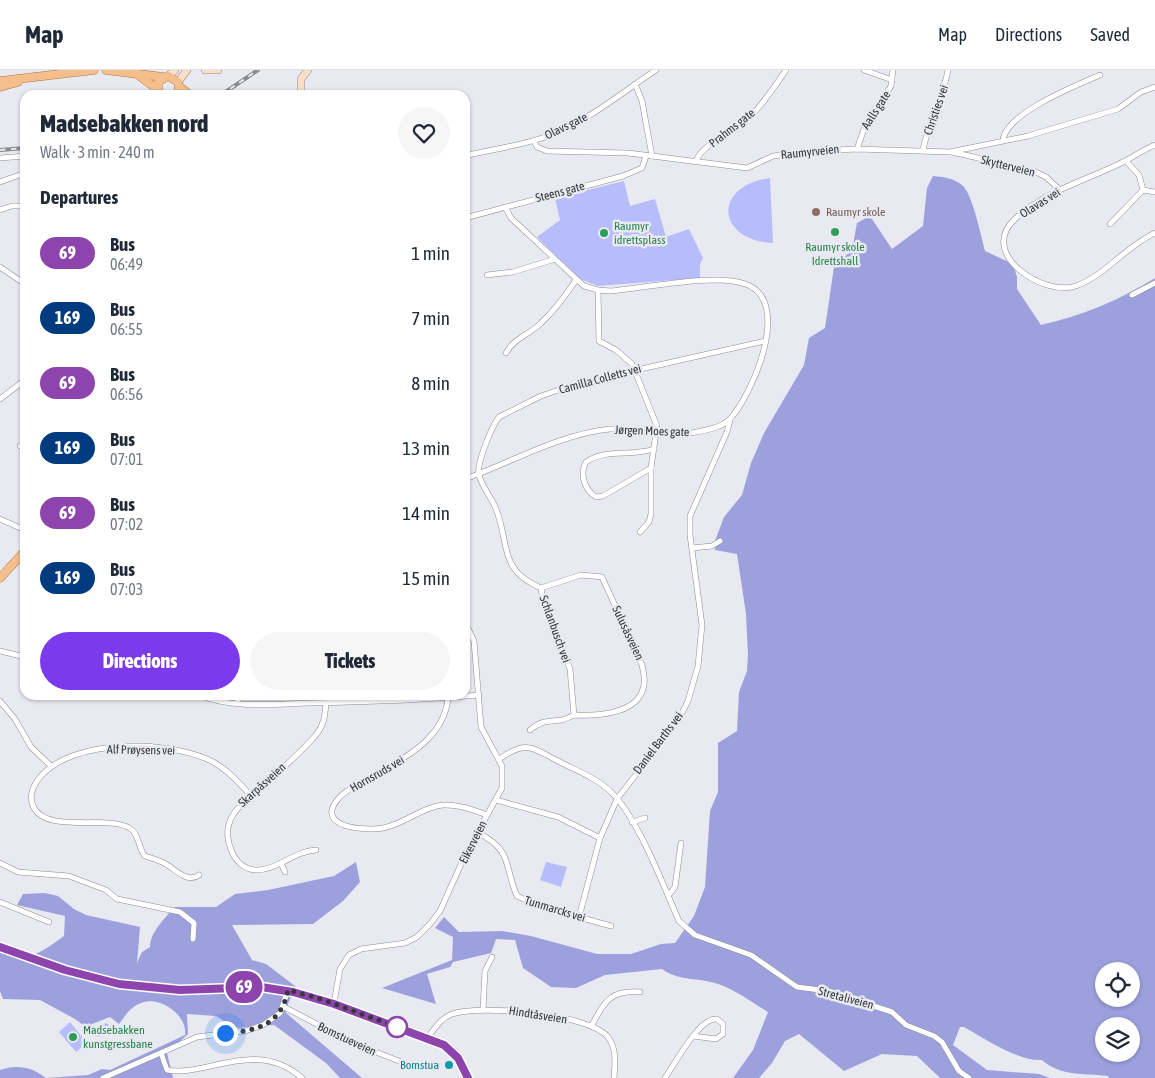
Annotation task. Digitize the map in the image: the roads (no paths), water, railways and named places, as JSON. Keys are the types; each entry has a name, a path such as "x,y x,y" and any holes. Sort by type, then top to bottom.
{"main road":[{"path":"0,81 94,70"},
{"path":"106,70 166,76 185,90"},
{"path":"159,90 158,82 175,70"},
{"path":"177,90 187,70"},
{"path":"205,70 218,70"},
{"path":"133,72 156,90"},
{"path":"302,90 305,73"},
{"path":"0,87 22,79"},
{"path":"0,578 20,556"},
{"path":"0,947 65,970 119,984 180,990 251,987 288,990 334,1004 428,1038 452,1051 461,1063 468,1078"}],"street":[{"name":"Olavs gate","path":"470,155 534,141 563,130 587,117 656,70"},
{"name":"Prahms gate","path":"696,161 702,151 739,126 758,109 786,70"},
{"path":"864,70 892,80"},
{"name":"Aalls gate","path":"857,148 860,135 886,96 892,80 893,70"},
{"name":"Christies vei","path":"923,150 928,128 943,94 948,70"},
{"path":"1002,140 1007,129 1042,101 1100,76"},
{"path":"634,84 642,101 649,156"},
{"name":"Raumyrveien","path":"534,141 538,147 547,152 649,156 747,168 780,154 857,148 950,152 1028,136 1118,109 1141,92 1155,87"},
{"name":"Olavas vei","path":"1155,144 1126,161 1060,190 1016,218 1006,228 1004,250 1012,264 1039,281 1058,286 1075,286 1155,233"},
{"name":"Skytterveien","path":"950,152 1034,171 1046,177 1060,190"},
{"path":"0,158 20,156"},
{"name":"Steens gate","path":"470,217 634,172 642,168 649,156"},
{"path":"1126,161 1139,175 1143,190"},
{"path":"0,182 20,175"},
{"path":"1143,190 1155,192"},
{"path":"1110,224 1143,190"},
{"path":"0,210 12,206 20,206"},
{"path":"505,207 511,218 584,286 598,290 714,281 740,282 754,288 763,302 768,321 765,341 753,381 730,420"},
{"path":"487,275 513,272 555,259"},
{"path":"0,267 20,281"},
{"path":"506,353 514,341 532,332 552,313 576,280"},
{"path":"1132,295 1155,283"},
{"path":"598,290 598,341 624,356 634,369 655,418 657,432 651,468 651,514 649,522 640,532"},
{"name":"Camilla Colletts vei","path":"478,474 492,428 502,414 541,396 579,383 634,369 765,341"},
{"path":"0,399 20,384"},
{"name":"Jørgen Moes gate","path":"470,477 553,444 587,433 625,429 657,432 702,432 730,420"},
{"name":"Daniel Barths vei","path":"579,916 600,838 617,799 679,719 688,701 698,666 702,625 692,548 690,516 727,432 730,420"},
{"path":"651,468 603,496 596,497 588,489 582,475 586,462 593,457 605,453 640,454 654,449"},
{"name":"Schlanbusch vei","path":"478,474 498,514 504,544 511,565 520,577 541,588 543,601 570,669 574,715"},
{"path":"0,519 20,528"},
{"path":"692,548 712,546 720,541"},
{"name":"Sulusåsveien","path":"530,730 539,722 564,720 574,715 588,716 633,704 642,692 644,681 642,665 602,577 581,575 541,588"},
{"name":"Eikerveien","path":"334,1004 340,969 349,956 361,950 405,943 416,937 430,924 440,911 496,800 503,780 499,759 482,727 474,641 470,633"},
{"path":"0,651 20,656"},
{"path":"470,696 479,695"},
{"path":"217,700 237,703 326,703 387,700"},
{"name":"Hornsruds vei","path":"447,700 444,716 427,740 418,749 342,795 334,804 335,819 342,825 350,827 380,828 443,805 457,806 487,815"},
{"path":"0,702 15,719 31,747 51,766"},
{"name":"Skarpåsveien","path":"316,850 304,851 282,863 264,869 250,869 240,864 231,848 229,829 231,819 240,803 269,780 316,735 325,720 326,703"},
{"name":"Stretaliveien","path":"499,759 521,746 532,748 600,784 617,799 632,822 679,920 695,935 751,955 797,986 828,991 892,1012 906,1025 921,1030 942,1042 959,1071 969,1078"},
{"name":"Alf Prøysens vei","path":"199,875 192,878 185,876 162,862 145,856 136,835 130,828 118,825 60,821 50,819 37,812 32,802 33,789 36,782 51,766 76,754 101,749 172,749 214,762 224,768 250,794"},
{"path":"496,800 558,817 600,838"},
{"path":"632,822 645,818"},
{"name":"Tunmarcks vei","path":"478,833 502,850 517,896 540,906 611,926"},
{"path":"668,896 674,887 681,843"},
{"path":"282,863 285,872"},
{"path":"0,864 18,872 69,876 106,890 117,899 180,912 194,923 193,939"},
{"path":"0,902 49,922"},
{"path":"483,1010 485,971 492,957"},
{"path":"103,1078 197,1037 255,1029 274,1019 284,1007 288,990"},
{"path":"592,1025 610,997 622,992 640,992"},
{"name":"Bomstueveien","path":"284,1007 355,1044 412,1066"},
{"name":"Hindtåsveien","path":"428,1038 434,1028 449,1015 483,1010 540,1014 592,1025 607,1035 614,1049 614,1078"},
{"path":"665,1078 693,1036 703,1023 710,1018 717,1019 723,1024 724,1034 721,1037 713,1040 693,1036"},
{"path":"160,1053 167,1070 177,1074 190,1075 247,1062 270,1062 287,1068 302,1078"}],"railway":[{"path":"228,90 258,70"},
{"path":"0,150 20,148"}],"place":[{"name":"Raumyr skole","path":"816,212"},
{"name":"Raumyr skole Idrettshall","path":"835,232"},
{"name":"Raumyr idrettsplass","path":"604,233"},
{"name":"Madsebakken kunstgressbane","path":"73,1037"},
{"name":"Bomstua","path":"449,1065"}]}
